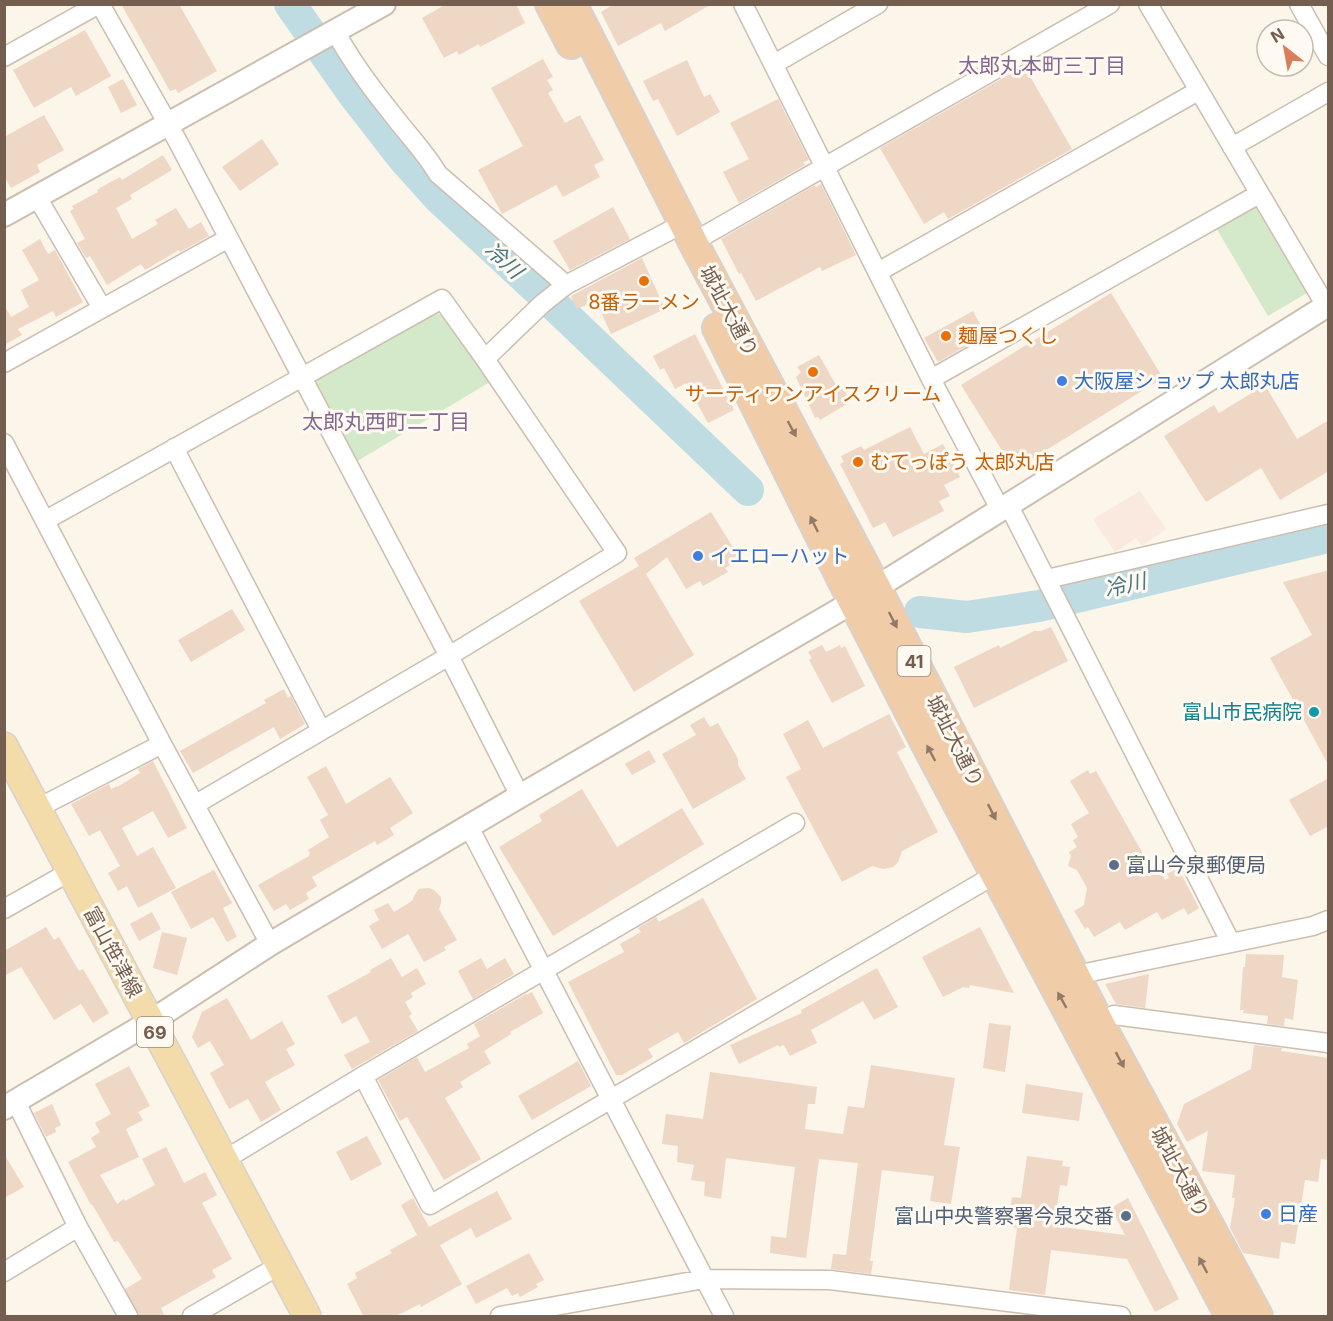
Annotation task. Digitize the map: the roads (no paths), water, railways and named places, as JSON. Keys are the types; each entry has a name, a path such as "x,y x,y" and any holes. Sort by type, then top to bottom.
{"highway":[{"name":"城址大通り","path":"550,4 681,237"},
{"name":"城址大通り","path":"572,4 681,237 864,594 996,874 1230,1317"},
{"name":"城址大通り","path":"864,594 1076,975 1258,1317"}],"main road":[{"name":"富山笹津線","path":"4,746 307,1317"}],"street":[{"path":"4,57 99,4 168,124 448,656 519,796"},
{"path":"4,215 384,4"},
{"path":"743,4 931,379 1047,579 1231,943"},
{"path":"774,64 878,4"},
{"path":"485,359 542,304 566,285 681,237 825,167 1110,4"},
{"path":"128,1317 10,1105 150,1022 270,944 864,594 1327,305 1148,4"},
{"path":"1299,4 1329,56"},
{"path":"322,39 343,46 392,115 425,153 438,174 566,285"},
{"path":"878,272 1198,91"},
{"path":"1232,147 1329,92"},
{"path":"931,379 1259,194"},
{"path":"38,197 102,308"},
{"path":"4,363 227,239"},
{"path":"46,520 442,299 617,553 448,656 196,804"},
{"path":"4,443 270,944"},
{"path":"174,448 321,730"},
{"path":"1047,579 1329,514"},
{"path":"38,808 162,744"},
{"path":"224,1160 795,823"},
{"path":"469,827 724,1317"},
{"path":"4,909 72,871"},
{"path":"363,1076 430,1204 996,874"},
{"path":"1076,975 1313,926 1329,920"},
{"path":"1099,1022 1114,1015 1329,1043"},
{"path":"4,1272 78,1227"},
{"path":"192,1317 280,1265"},
{"path":"500,1317 704,1279 830,1280 1121,1317"}],"waterway":[{"name":"冷川","path":"290,4 354,95 403,158 439,198 748,490"},
{"name":"冷川","path":"920,612 967,617 1039,606 1328,537"}],"place":[{"name":"8番ラーメン","path":"644,281"},
{"name":"麺屋つくし","path":"946,336"},
{"name":"サーティワンアイスクリーム","path":"813,372"},
{"name":"大阪屋ショップ 太郎丸店","path":"1062,381"},
{"name":"むてっぽう 太郎丸店","path":"858,462"},
{"name":"イエローハット","path":"698,556"},
{"name":"富山市民病院","path":"1314,712"},
{"name":"富山今泉郵便局","path":"1114,865"},
{"name":"日産","path":"1266,1214"},
{"name":"富山中央警察署今泉交番","path":"1126,1216"}],"district":[{"name":"太郎丸本町三丁目","path":"1042,65"},
{"name":"太郎丸西町二丁目","path":"386,421"}]}
